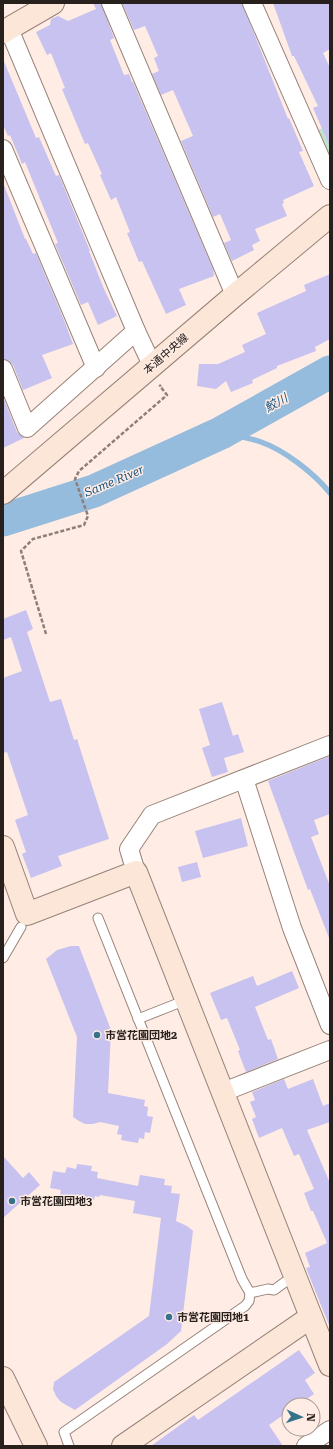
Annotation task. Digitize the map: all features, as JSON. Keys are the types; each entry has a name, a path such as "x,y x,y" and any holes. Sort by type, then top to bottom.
{"street":[{"path":"53,3 6,30 136,331 153,374"},
{"path":"111,3 235,295"},
{"path":"252,3 330,180"},
{"path":"3,149 96,368"},
{"name":"本通中央線","path":"3,493 153,374 235,295 330,216"},
{"path":"3,370 27,428 136,331"},
{"path":"330,744 152,815 129,849 136,872 330,1365"},
{"path":"244,779 292,928 330,1025"},
{"path":"3,847 27,914 136,872"},
{"path":"223,1092 330,1050"},
{"path":"123,1446 311,1317"},
{"path":"3,1378 36,1446"},
{"path":"306,1446 330,1430"}],"lane":[{"path":"69,1446 64,1432 245,1306 249,1301 250,1293 242,1279 98,918"},
{"path":"3,958 21,926"},
{"path":"138,1019 176,1004"},
{"path":"250,1293 268,1289 274,1290 285,1282"}],"path":[{"path":"46,634 21,550 33,539 84,525 88,516 75,479 78,470 167,395 153,374"}],"green space":[{"path":"330,125 330,158 318,130"}],"building":[{"path":"93,3 101,3 114,38 110,40 124,75 129,74 133,82 213,269 214,276 179,289 186,305 166,314 142,261 139,262 127,233 130,232 116,197 111,200 100,175 102,174 88,143 85,144 62,89 65,88 51,53 47,55 36,32 50,25 51,19 58,16 68,21 96,9"},
{"path":"122,3 242,3 288,119 289,118 303,151 299,152 314,186 283,200 284,203 282,204 287,216 255,229 260,241 252,245 254,250 232,261 224,243 231,240 220,214 213,217 181,141 193,136 173,90 161,95 152,74 159,71 154,58 158,56 145,26 134,30"},
{"path":"273,3 330,3 330,49 323,53 330,68 330,147 313,108 318,106 294,56 292,56"},
{"path":"3,59 36,138 39,137 56,176 59,175 104,289 117,316 98,325 88,302 81,305 55,244 58,243 25,162 22,164 10,135 8,136 3,125"},
{"path":"4,185 25,239 33,254 36,253 73,344 42,355 52,378 23,390 13,365 9,361 3,359"},
{"path":"330,274 330,339 315,347 316,351 277,366 277,368 252,380 253,383 231,392 226,381 216,389 197,386 199,364 218,364 245,352 242,345 266,334 257,313 306,291 304,285"},
{"path":"3,397 17,432 24,438 3,448"},
{"path":"26,610 33,629 27,632 50,702 61,699 74,740 77,739 109,839 58,856 62,866 31,878 22,854 26,852 15,820 28,815 7,752 3,753 3,678 22,671 11,637 3,640 3,619"},
{"path":"222,702 233,736 238,734 244,752 224,758 228,772 212,777 202,748 210,745 199,709"},
{"path":"330,756 330,814 314,820 319,834 311,837 330,886 329,938 310,889 308,890 268,781"},
{"path":"241,818 248,846 203,858 195,831"},
{"path":"197,862 201,877 182,882 178,867"},
{"name":"市営花園団地2","path":"71,946 79,946 111,1030 108,1093 145,1100 144,1106 148,1107 147,1116 153,1117 150,1133 145,1132 144,1139 139,1138 138,1143 121,1140 122,1135 117,1134 119,1126 100,1122 85,1124 73,1117 77,1037 46,959 57,950"},
{"path":"292,971 299,988 255,1007 268,1040 271,1039 278,1059 246,1072 238,1051 240,1050 227,1018 221,1020 210,993 253,976 257,986"},
{"path":"284,1079 288,1089 313,1079 323,1106 330,1103 330,1122 307,1130 330,1183 329,1325 306,1268 310,1267 305,1253 327,1243 304,1193 314,1189 299,1154 294,1156 282,1128 259,1138 252,1119 256,1117 250,1102 255,1100 252,1092"},
{"name":"市営花園団地3","path":"3,1156 23,1178 29,1172 40,1185 3,1218"},
{"name":"市営花園団地1","path":"77,1164 92,1166 91,1171 98,1172 97,1178 138,1186 140,1175 165,1179 164,1185 172,1186 171,1193 180,1194 176,1221 187,1226 193,1231 181,1331 167,1344 75,1410 61,1402 56,1396 53,1389 54,1382 149,1316 161,1218 133,1213 135,1201 100,1195 99,1197 95,1196 94,1200 84,1198 83,1204 68,1201 69,1196 60,1195 61,1190 50,1188 53,1171 65,1173 67,1167 76,1169"},
{"path":"299,1350 315,1373 305,1380 314,1394 310,1397 281,1397 281,1417 269,1425 283,1446 151,1446 194,1415 198,1420"}],"waterway":[{"name":"Same River","path":"3,520 94,491 221,433 330,372"},
{"path":"221,433 256,440 289,456 316,478 330,493"}],"place":[{"name":"市営花園団地2","path":"97,1035"},
{"name":"市営花園団地3","path":"12,1201"},
{"name":"市営花園団地1","path":"169,1317"}],"water label":[{"name":"鮫川","path":"276,403"}]}
